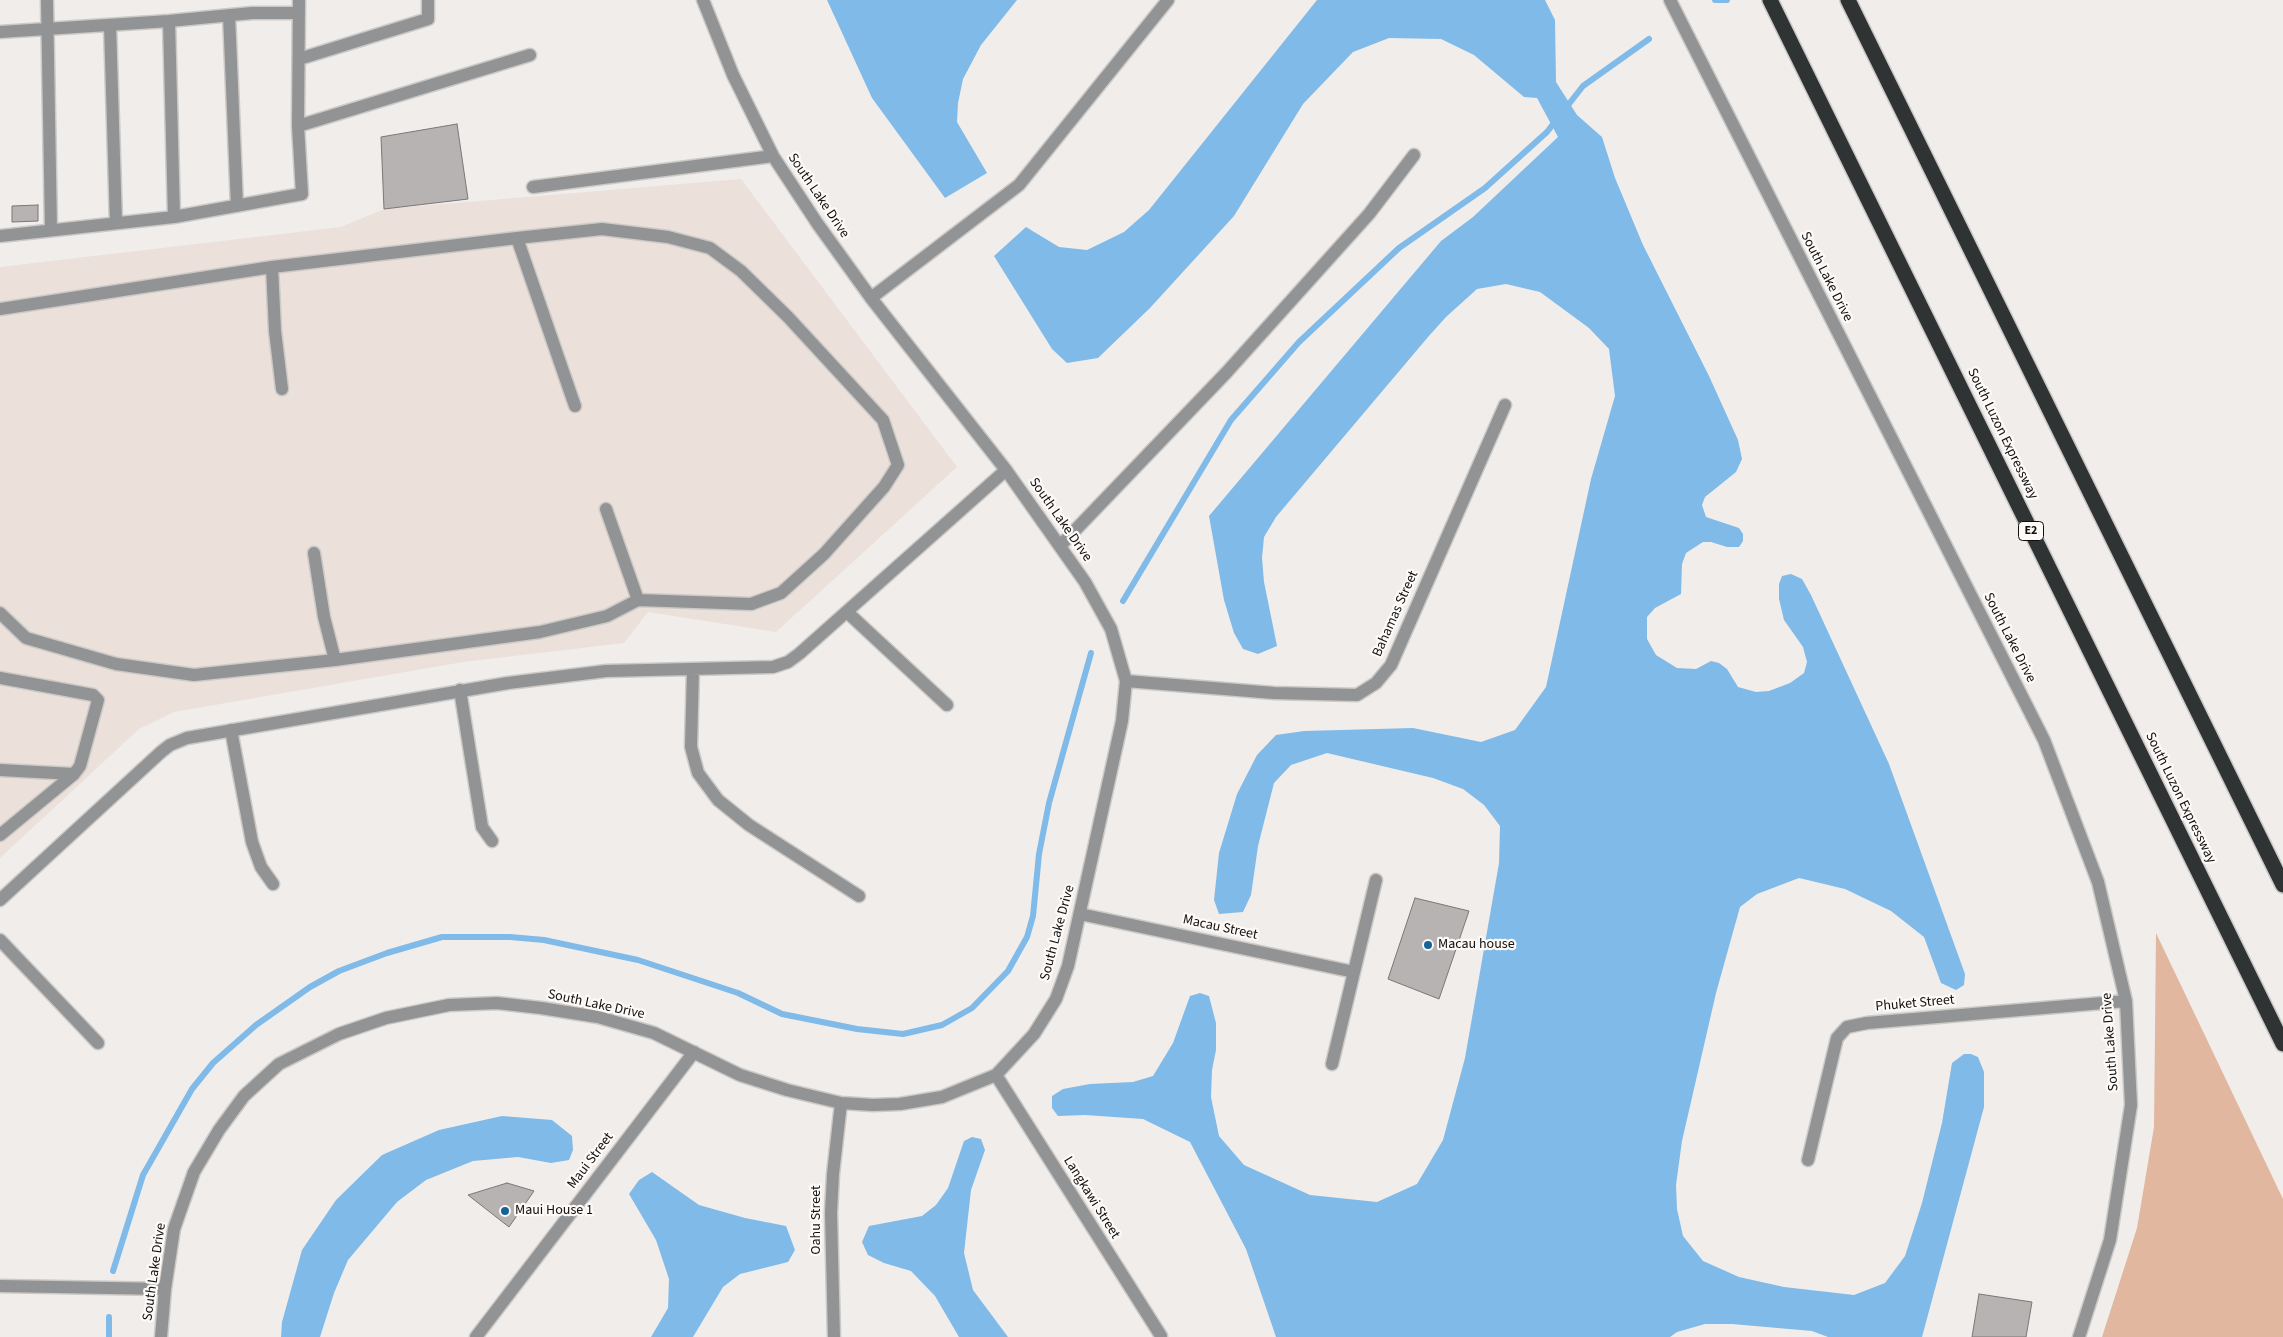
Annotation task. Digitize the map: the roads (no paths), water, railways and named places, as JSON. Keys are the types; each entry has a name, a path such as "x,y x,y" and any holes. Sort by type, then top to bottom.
{"highway":[{"name":"South Luzon Expressway","path":"1770,0 2283,1044"},
{"path":"1848,0 2283,885"}],"street":[{"path":"48,0 51,230"},
{"path":"0,236 174,217 302,194 298,126 299,0"},
{"path":"298,59 428,19 428,0"},
{"name":"South Lake Drive","path":"161,1337 165,1289 174,1229 194,1172 219,1130 244,1096 279,1064 339,1034 386,1018 449,1005 497,1003 541,1008 598,1017 654,1033 740,1075 788,1090 840,1103 873,1106 900,1104 934,1098 996,1075 1034,1034 1056,999 1068,966 1122,721 1126,681 1111,629 1085,582 1006,470 871,298 816,223 773,156 733,75 704,0"},
{"path":"871,298 1018,185 1168,0"},
{"name":"South Lake Drive","path":"1670,0 2044,740 2098,882 2126,1001 2130,1105 2110,1240 2078,1337"},
{"path":"0,32 170,21 229,15 299,13"},
{"path":"229,15 237,206"},
{"path":"170,21 174,217"},
{"path":"110,25 116,223"},
{"path":"298,126 530,55"},
{"path":"1060,546 1232,366 1369,214 1414,155"},
{"path":"533,187 773,156"},
{"path":"0,309 272,267 517,238 602,229 668,237 710,248 740,271 788,317 883,420 898,465 884,487 824,554 781,593 751,604 638,600 607,616 540,632 335,660 194,675 116,664 26,638 0,613"},
{"path":"517,238 575,406"},
{"path":"272,267 275,331 282,389"},
{"name":"Bahamas Street","path":"1126,681 1274,693 1357,695 1376,684 1391,665 1505,405"},
{"path":"0,900 170,745 187,738 460,690 606,671 773,667 788,662 1006,470"},
{"path":"606,509 638,600"},
{"path":"314,552 324,618 335,660"},
{"path":"847,612 947,704"},
{"path":"693,669 691,747 698,773 718,800 749,825 859,896"},
{"path":"0,678 93,695 98,700 80,766 74,774 0,835"},
{"path":"460,690 482,827 492,841"},
{"path":"231,730 252,842 261,867 272,884"},
{"path":"0,770 74,774"},
{"path":"1332,1064 1376,880"},
{"name":"Macau Street","path":"1080,914 1354,972"},
{"path":"0,940 98,1043"},
{"name":"Phuket Street","path":"1808,1160 1837,1038 1847,1027 1867,1023 2126,1001"},
{"name":"Maui Street","path":"476,1337 694,1052"},
{"name":"Langkawi Street","path":"996,1075 1161,1336"},
{"name":"Oahu Street","path":"834,1337 831,1213 840,1103"},
{"path":"0,1286 165,1289"}],"water":[{"path":"827,0 1017,0 981,45 963,79 958,103 957,122 987,173 945,198 872,98"},
{"path":"1317,0 1545,0 1555,20 1556,82 1577,115 1602,137 1615,178 1643,245 1709,376 1738,440 1742,459 1736,472 1705,497 1702,505 1706,517 1739,528 1743,534 1743,541 1739,547 1727,547 1711,542 1703,542 1686,553 1682,564 1681,594 1655,608 1647,617 1647,639 1656,655 1677,668 1696,669 1711,661 1719,663 1727,669 1738,687 1756,692 1769,691 1790,683 1804,673 1807,662 1803,647 1784,620 1779,599 1779,584 1782,576 1791,574 1802,579 1889,764 1965,974 1964,985 1956,990 1941,983 1924,937 1891,911 1845,889 1799,878 1757,894 1740,907 1716,993 1682,1141 1676,1185 1677,1209 1683,1236 1703,1261 1739,1277 1784,1287 1854,1295 1885,1283 1905,1256 1922,1203 1942,1123 1952,1063 1964,1054 1971,1054 1978,1057 1984,1072 1984,1107 1922,1337 1828,1337 1812,1331 1732,1324 1705,1324 1677,1332 1670,1337 1276,1337 1246,1249 1190,1142 1143,1119 1085,1115 1058,1116 1052,1108 1052,1096 1063,1089 1090,1084 1133,1082 1153,1076 1173,1043 1190,996 1200,993 1209,996 1216,1023 1216,1050 1212,1070 1211,1097 1219,1136 1244,1165 1310,1195 1377,1202 1417,1184 1443,1140 1465,1058 1499,863 1500,826 1484,805 1463,789 1433,778 1327,753 1291,765 1274,783 1258,846 1251,895 1243,912 1219,914 1214,900 1219,853 1237,794 1257,755 1276,735 1304,731 1413,728 1481,742 1515,730 1546,687 1591,479 1615,396 1609,349 1589,328 1540,292 1506,284 1477,289 1446,317 1428,337 1276,517 1264,537 1262,558 1264,582 1277,646 1258,654 1243,649 1234,633 1224,600 1209,516 1441,241 1473,217 1558,137 1537,98 1524,97 1474,55 1441,39 1389,38 1353,52 1303,104 1234,216 1150,308 1098,358 1067,363 1052,349 994,256 1026,227 1059,247 1087,250 1124,232 1149,210"},
{"path":"502,1116 552,1120 572,1136 573,1150 569,1160 551,1163 518,1157 473,1161 426,1180 397,1202 348,1260 334,1293 320,1337 281,1337 282,1322 302,1250 336,1200 382,1155 439,1130"},
{"path":"972,1137 981,1139 985,1150 971,1190 964,1253 973,1290 1008,1337 959,1337 935,1296 911,1271 884,1263 868,1255 862,1242 869,1226 922,1216 936,1205 948,1188 964,1141"},
{"path":"652,1172 699,1205 745,1218 786,1226 795,1250 788,1262 740,1274 723,1287 693,1337 651,1337 668,1308 669,1279 656,1240 629,1194 639,1180"}],"waterway":[{"path":"1715,0 1727,0"},
{"path":"1565,109 1583,86 1649,39"},
{"path":"1123,601 1231,420 1299,342 1399,248 1485,188 1547,132 1557,119"},
{"path":"113,1271 143,1175 192,1089 213,1063 256,1025 310,987 339,971 387,953 442,937 510,937 544,940 638,960 738,993 782,1014 857,1029 903,1034 942,1025 972,1008 1008,971 1027,937 1033,916 1039,854 1049,803 1091,653"},
{"path":"109,1317 109,1337"}],"place":[{"name":"Macau house","path":"1428,945"},
{"name":"Maui House 1","path":"505,1211"}]}
